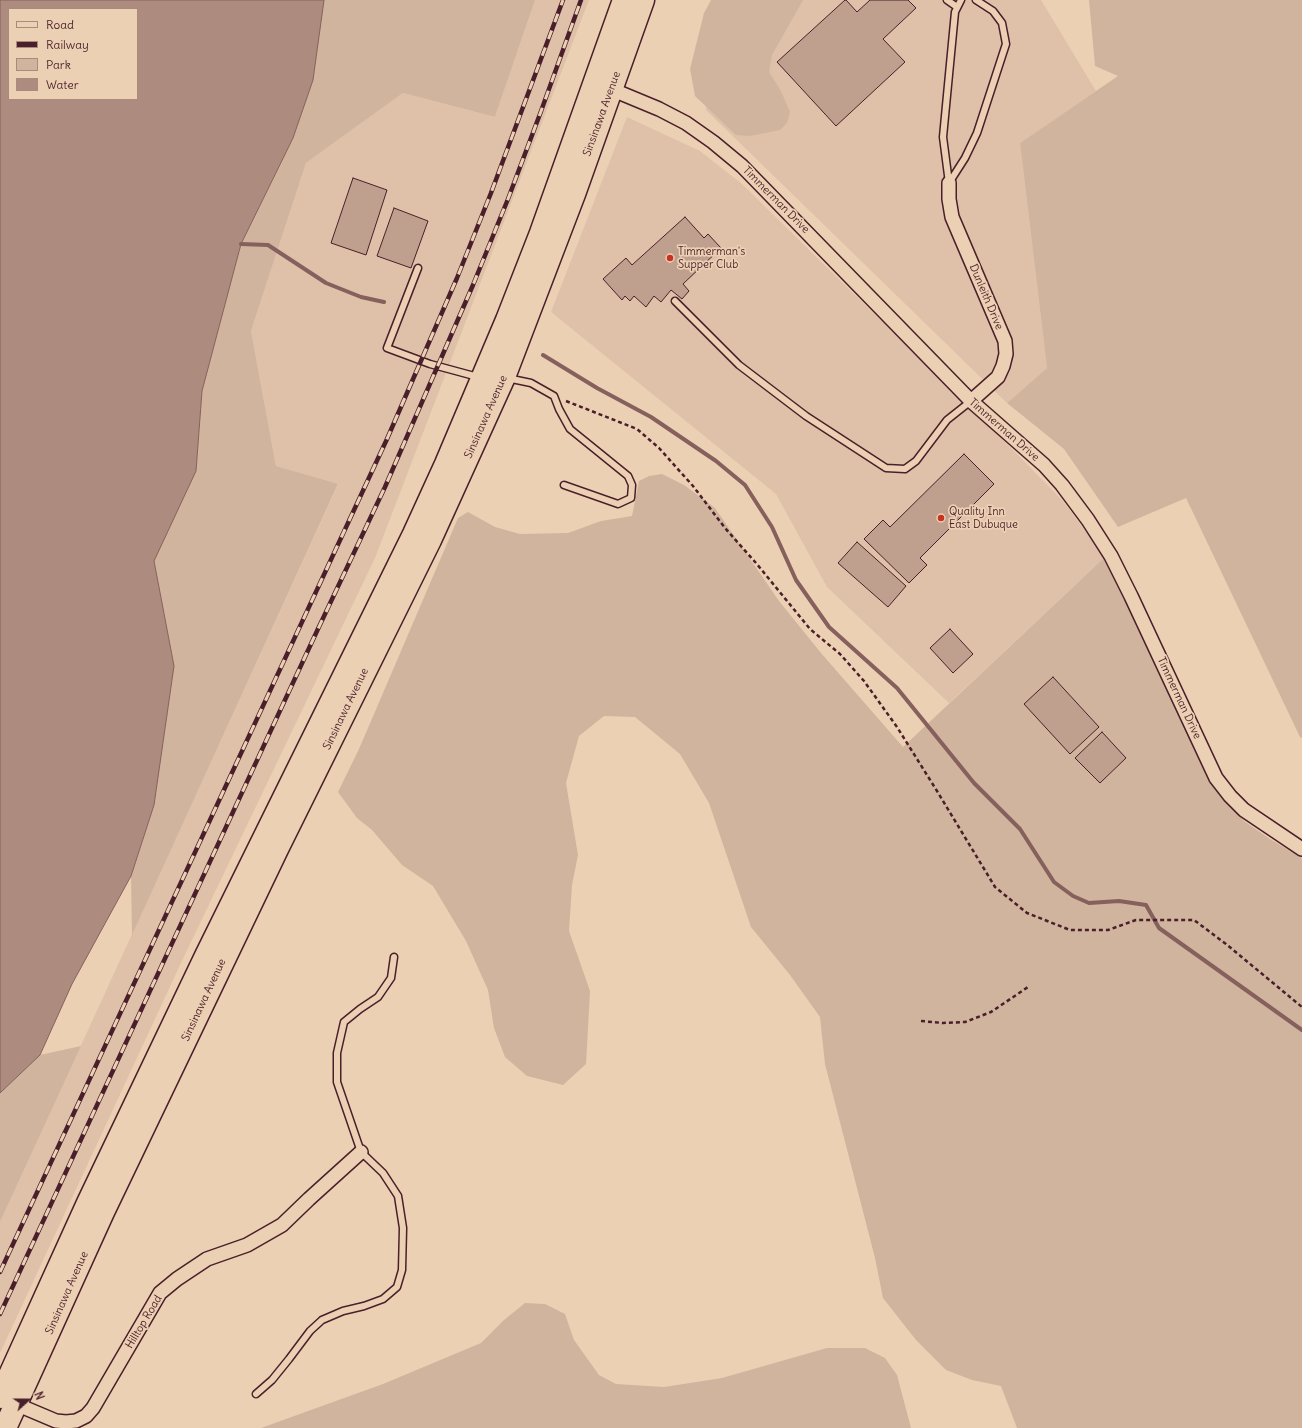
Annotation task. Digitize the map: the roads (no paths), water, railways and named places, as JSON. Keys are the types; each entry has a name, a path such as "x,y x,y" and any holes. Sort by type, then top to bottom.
{"highway":[{"name":"Sinsinawa Avenue","path":"5,1428 6,1400 117,1183 277,849 430,540 494,377 559,234 603,86 624,0"},
{"name":"Sinsinawa Avenue","path":"603,86 643,0"}],"street":[{"name":"Timmerman Drive","path":"603,86 659,108 713,142 742,166 971,401 1044,465 1088,520 1111,556 1132,596 1216,778 1230,796 1244,810 1302,849"},
{"name":"Dunleith Drive","path":"949,183 949,199 952,217 1005,341 1005,360 998,377 971,401"},
{"name":"Hilltop Road","path":"6,1400 56,1421 75,1424 86,1416 93,1408 160,1293 177,1278 207,1259 247,1245 282,1225 361,1152"}],"lane":[{"path":"947,0 957,7"},
{"path":"949,183 943,137 955,12 961,0"},
{"path":"949,183 965,158 977,133 1006,44 1002,23 993,12 976,0"},
{"path":"418,268 387,348 438,366 531,384 554,396 570,429 628,476 632,485 631,498 618,504 564,485"},
{"path":"675,302 739,365 806,416 886,468 904,468 916,462 947,420 971,401"},
{"path":"256,1394 272,1380 310,1331 322,1320 343,1311 364,1306 383,1299 397,1287 402,1270 403,1228 398,1196 383,1173 361,1152 338,1082 337,1053 344,1022 378,997 391,978 394,957"}],"water":[{"path":"0,0 324,0 313,80 293,138 241,244 202,391 196,471 154,561 174,666 154,805 131,876 72,984 40,1055 0,1093"}],"waterway":[{"path":"241,244 268,245 326,283 361,297 384,302"},
{"path":"543,355 597,388 651,417 716,461 745,485 772,527 796,580 829,627 897,688 974,783 1020,829 1054,882 1073,896 1089,903 1119,901 1146,905 1159,928 1302,1030"}],"railway":[{"path":"0,1272 387,439 457,278 491,193 563,0"},
{"path":"0,1314 385,487 473,285 508,199 581,0"}],"place":[{"name":"Timmerman's Supper Club","path":"670,258"},
{"name":"Quality Inn East Dubuque","path":"941,518"}]}
